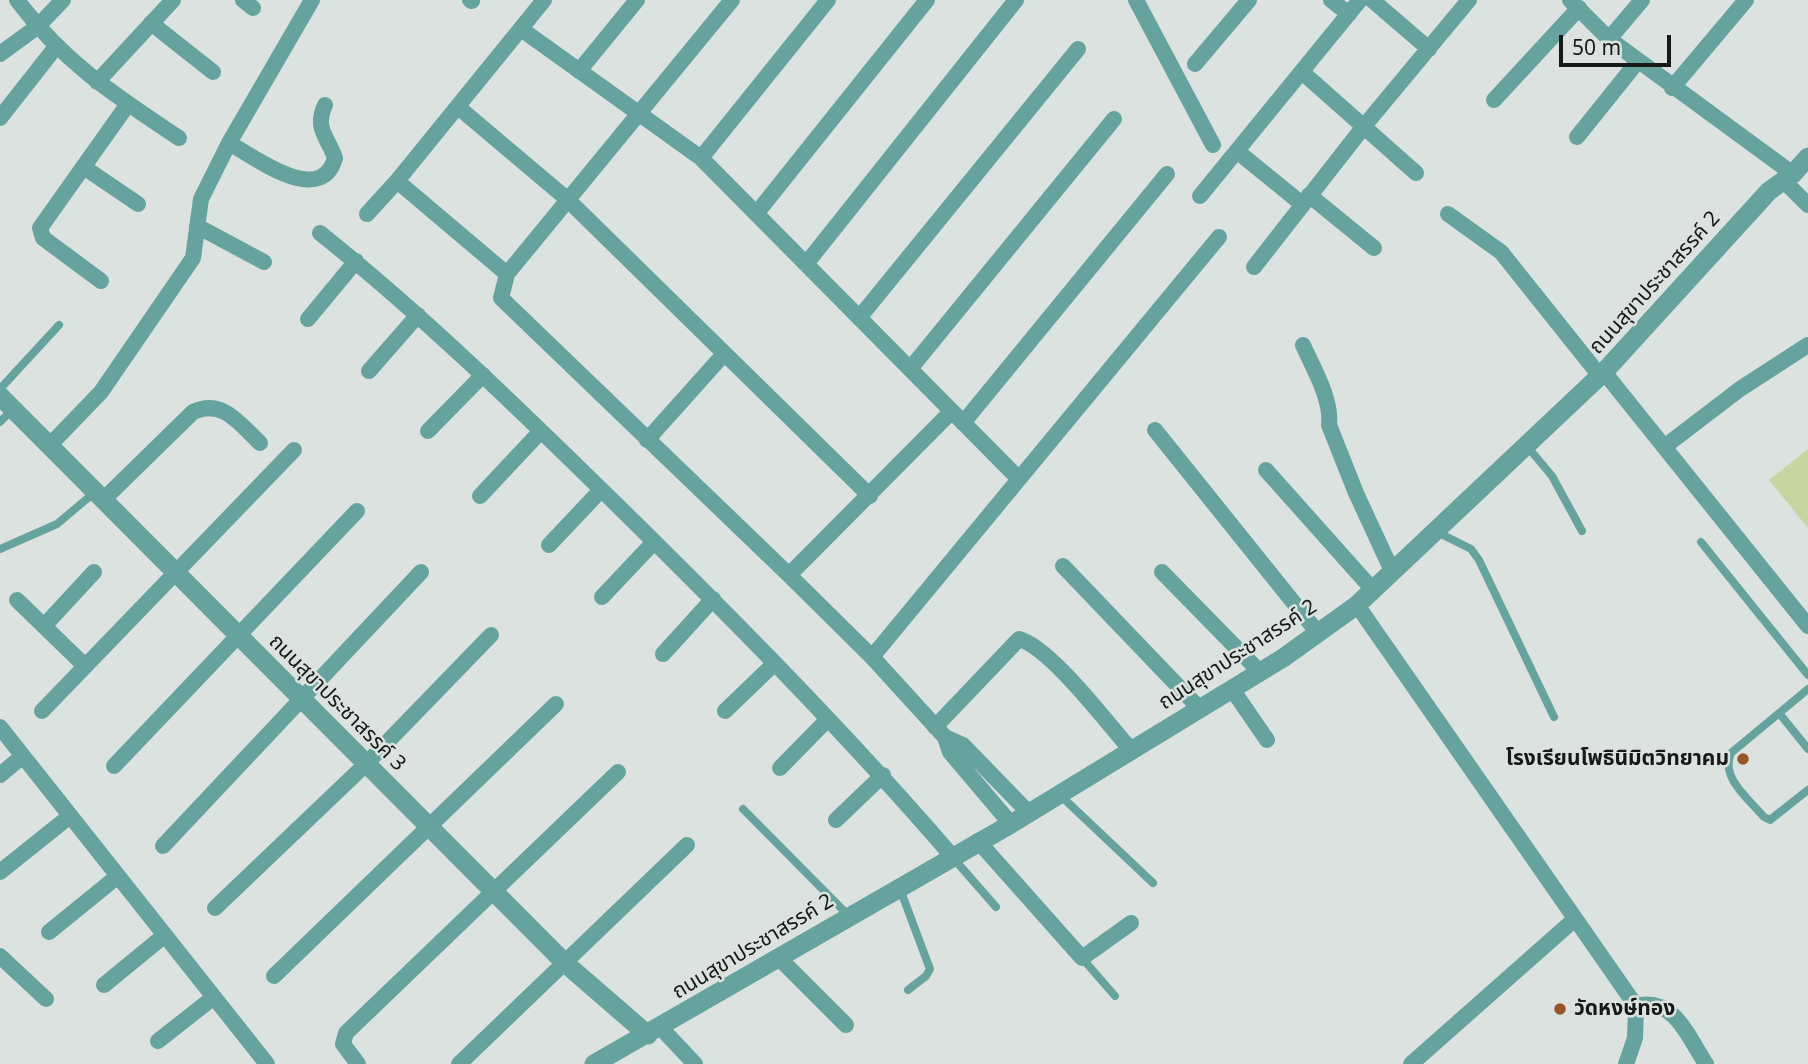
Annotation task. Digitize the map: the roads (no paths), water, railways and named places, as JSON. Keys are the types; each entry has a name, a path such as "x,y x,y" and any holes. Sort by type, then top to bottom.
{"street":[{"path":"16,0 55,48 97,82 179,138"},
{"path":"0,54 37,27 63,0"},
{"path":"97,82 173,0"},
{"path":"49,446 101,392 193,258 201,200 229,143 312,0"},
{"path":"367,214 544,0"},
{"path":"579,71 637,0"},
{"path":"732,0 507,274 500,290 505,306 872,657 940,732 950,752 1011,824"},
{"path":"701,158 828,0"},
{"path":"756,214 927,0"},
{"path":"806,264 1016,0"},
{"path":"1136,0 1213,145"},
{"path":"1195,64 1249,0"},
{"path":"1331,0 1349,14"},
{"path":"1200,197 1360,0"},
{"path":"1372,0 1429,49"},
{"path":"1254,267 1365,125 1469,0"},
{"path":"1609,39 1642,0"},
{"path":"1672,88 1746,0"},
{"path":"1494,100 1574,4 1609,39 1788,178 1808,205"},
{"path":"151,23 213,72"},
{"path":"521,29 701,158 1018,479"},
{"path":"0,118 55,48"},
{"path":"859,318 1078,49"},
{"path":"1577,136 1638,61"},
{"path":"1302,72 1365,125 1416,173"},
{"path":"101,281 40,233 42,223 85,168 128,104"},
{"path":"229,143 298,181 322,177 332,167 335,158 320,128 320,117 326,105"},
{"path":"458,107 567,199 870,496"},
{"path":"910,369 1114,119"},
{"path":"1238,152 1374,248"},
{"name":"ถนนสุขาประชาสรรค์ 2","path":"602,1063 951,856 1011,824 1260,672 1357,605 1602,374 1769,191 1788,178 1808,157"},
{"path":"85,168 138,204"},
{"path":"789,575 957,417 1167,174"},
{"path":"397,181 507,274"},
{"path":"1448,214 1501,252 1664,446 1808,626"},
{"path":"197,226 264,262"},
{"path":"320,233 356,261 483,374 713,599 883,775 951,856"},
{"path":"872,657 1219,237"},
{"path":"308,319 356,261"},
{"path":"369,371 418,315"},
{"path":"1303,345 1330,416 1329,425 1356,493 1392,571"},
{"path":"1664,446 1740,389 1808,345"},
{"path":"647,440 724,354"},
{"path":"428,431 483,374"},
{"path":"99,496 193,412 202,408 220,408 260,443"},
{"name":"ถนนสุขาประชาสรรค์ 3","path":"4,409 49,446 566,964 655,1032"},
{"path":"1155,430 1318,633"},
{"path":"481,496 541,431"},
{"path":"43,711 294,450"},
{"path":"1266,470 1373,590"},
{"path":"549,545 601,489"},
{"path":"114,766 357,511"},
{"path":"602,597 654,542"},
{"path":"1063,566 1200,709"},
{"path":"45,625 94,572"},
{"path":"163,846 421,572"},
{"path":"1162,572 1260,672"},
{"path":"663,654 713,599"},
{"path":"18,600 84,666"},
{"path":"1357,605 1636,1006 1635,1038 1626,1064"},
{"path":"215,908 366,764 491,635"},
{"path":"940,732 1019,639 1029,642 1069,679 1132,750"},
{"path":"725,711 775,663"},
{"path":"1232,689 1267,740"},
{"path":"274,976 556,704"},
{"path":"780,768 827,720"},
{"path":"0,727 214,997 261,1062"},
{"path":"940,732 962,745 1028,812"},
{"path":"0,775 23,756"},
{"path":"358,1064 343,1044 346,1033 618,772"},
{"path":"836,820 883,775"},
{"path":"0,872 70,816"},
{"path":"978,841 1082,958 1131,923"},
{"path":"460,1064 687,845"},
{"path":"49,932 118,876"},
{"path":"1410,1064 1575,919"},
{"path":"104,985 165,935"},
{"path":"0,956 46,999"},
{"path":"779,958 846,1025"},
{"path":"158,1041 214,997"},
{"path":"1636,1006 1648,1003 1671,1011 1706,1064"},
{"path":"655,1032 695,1064"}],"lane":[{"path":"0,389 59,325"},
{"path":"1526,445 1552,476 1582,531"},
{"path":"0,549 57,524 99,496"},
{"path":"1435,531 1471,549 1479,560 1554,717"},
{"path":"1701,542 1808,675"},
{"path":"1808,689 1731,753 1727,762 1728,774 1764,817 1770,820 1808,790"},
{"path":"1779,713 1808,749"},
{"path":"1059,794 1153,883"},
{"path":"743,809 849,916"},
{"path":"951,856 996,907"},
{"path":"899,887 930,969 926,976 908,990"},
{"path":"1082,958 1115,996"}],"place":[{"name":"โรงเรียนโพธินิมิตวิทยาคม","path":"1743,759"},
{"name":"วัดหงษ์ทอง","path":"1560,1009"}]}
